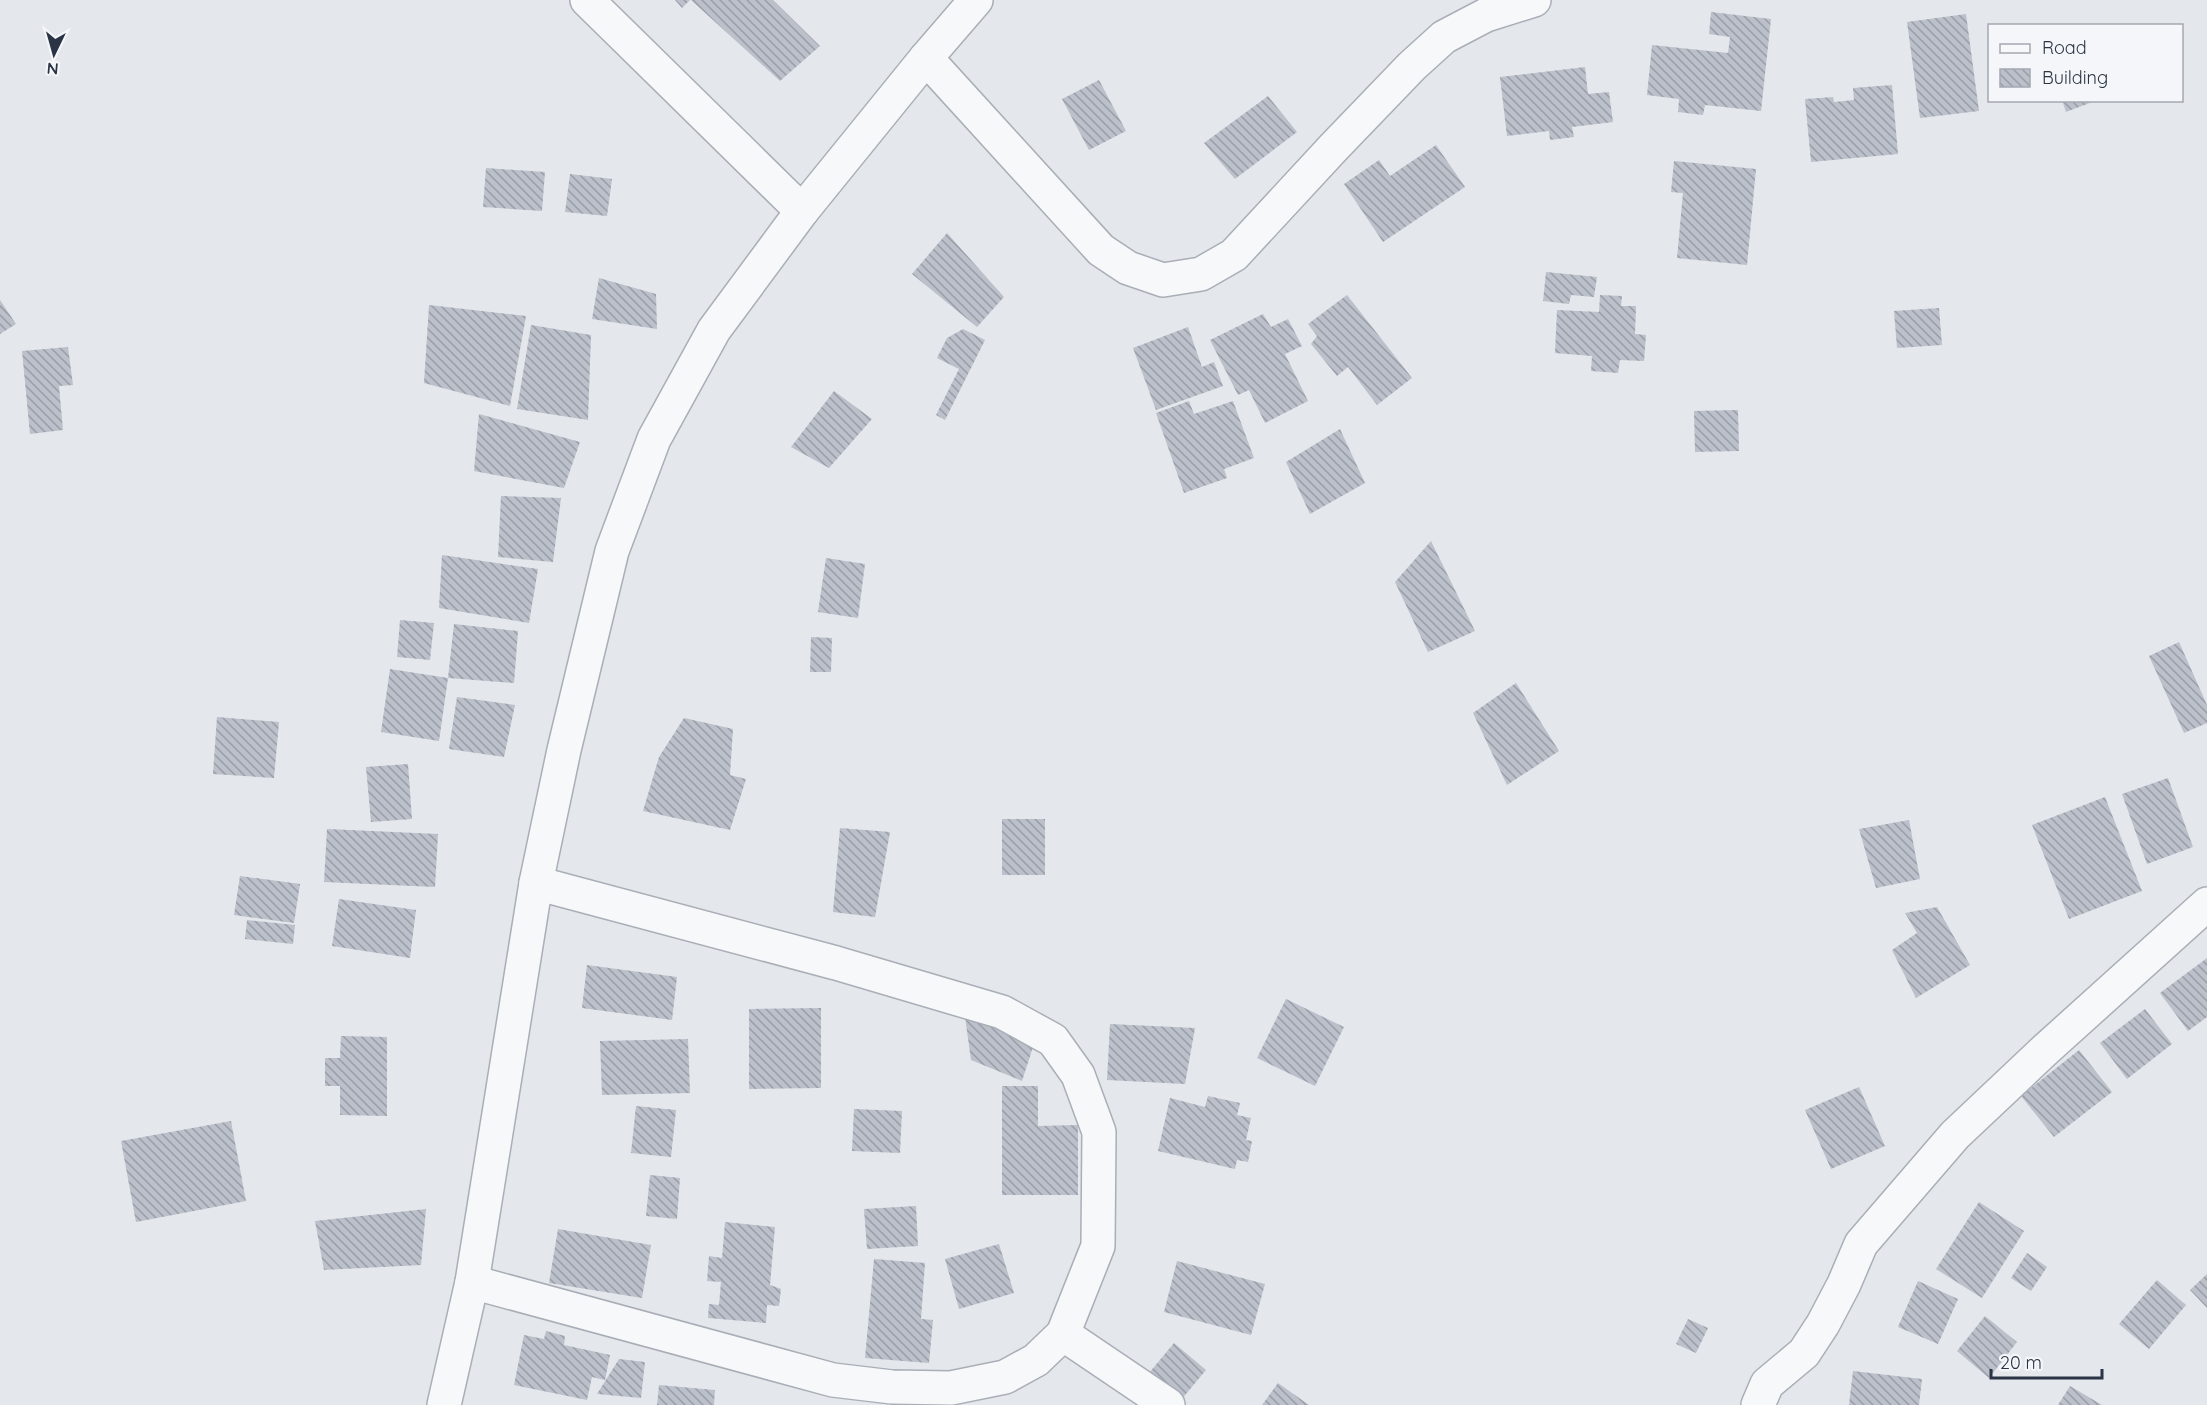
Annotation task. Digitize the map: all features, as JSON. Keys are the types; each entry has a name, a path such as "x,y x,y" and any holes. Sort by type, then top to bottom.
{"street":[{"path":"587,0 802,212"},
{"path":"444,1405 472,1282 536,884 564,750 612,551 654,439 714,330 802,212 926,58 976,0"},
{"path":"926,58 1101,250 1128,268 1163,280 1201,274 1234,255 1412,66 1444,37 1486,15 1534,0"},
{"path":"472,1282 833,1380 891,1386 951,1388 1005,1377 1036,1360 1062,1334 1098,1246 1099,1132 1078,1074 1053,1040 1002,1012 836,963 536,884"},
{"path":"1758,1405 1767,1384 1804,1353 1823,1324 1844,1284 1861,1244 1955,1135 2207,904"},
{"path":"1062,1334 1168,1405"}],"building":[{"path":"675,0 690,0 682,8"},
{"path":"691,0 773,0 820,46 780,81"},
{"path":"1711,12 1771,19 1761,111 1705,105 1703,115 1678,112 1679,99 1647,95 1652,45 1728,53 1730,37 1709,34"},
{"path":"1966,14 1979,111 1920,118 1907,22"},
{"path":"1585,67 1588,94 1609,92 1613,122 1572,127 1574,137 1550,140 1549,131 1507,136 1500,77"},
{"path":"1099,80 1126,131 1089,150 1062,99"},
{"path":"1892,85 1898,154 1811,162 1805,99 1833,97 1834,102 1854,100 1853,88"},
{"path":"1268,96 1297,132 1235,179 1204,143"},
{"path":"2063,102 2092,102 2066,112"},
{"path":"1436,145 1465,187 1383,242 1344,184 1379,160 1390,176"},
{"path":"1674,161 1756,169 1747,265 1677,258 1683,193 1671,192"},
{"path":"486,168 545,172 542,211 483,207"},
{"path":"570,174 612,179 607,216 565,212"},
{"path":"947,233 1004,297 977,327 912,274"},
{"path":"1546,272 1597,277 1594,297 1571,295 1569,304 1543,301"},
{"path":"599,278 656,294 657,329 592,319"},
{"path":"1347,295 1412,378 1377,405 1348,367 1337,376 1311,344 1317,336 1308,324"},
{"path":"1600,295 1622,296 1621,306 1636,306 1635,334 1646,335 1644,361 1620,360 1618,373 1591,371 1592,356 1555,353 1557,310 1599,312"},
{"path":"0,300 16,324 0,334"},
{"path":"429,305 526,316 510,406 424,383"},
{"path":"1939,308 1942,345 1897,348 1894,311"},
{"path":"1263,314 1271,327 1288,319 1302,346 1285,354 1308,401 1265,423 1249,390 1238,395 1210,340"},
{"path":"531,325 591,335 588,420 517,409"},
{"path":"1188,327 1202,367 1214,362 1223,386 1156,410 1133,348"},
{"path":"963,329 985,340 945,420 936,415 959,369 937,358 947,338"},
{"path":"68,347 73,385 59,386 63,430 30,434 22,351"},
{"path":"834,391 872,419 829,468 791,447"},
{"path":"1189,401 1194,414 1233,401 1254,458 1224,469 1227,478 1184,493 1156,413"},
{"path":"1738,410 1739,451 1695,452 1694,411"},
{"path":"479,414 580,442 564,488 474,471"},
{"path":"1340,429 1365,483 1310,514 1286,462"},
{"path":"501,496 561,498 553,562 498,557"},
{"path":"1431,541 1475,631 1428,652 1395,582"},
{"path":"442,555 538,569 529,623 439,608"},
{"path":"826,558 865,564 858,618 818,612"},
{"path":"400,620 434,623 430,660 397,657"},
{"path":"454,624 518,631 514,683 448,678"},
{"path":"811,637 832,638 831,672 810,672"},
{"path":"2179,642 2207,705 2207,723 2184,733 2149,656"},
{"path":"390,669 448,678 439,741 381,732"},
{"path":"1516,683 1559,751 1507,785 1473,713"},
{"path":"457,697 515,705 504,757 449,749"},
{"path":"217,717 279,722 274,778 213,774"},
{"path":"684,718 733,729 730,775 746,779 730,830 643,811 659,757"},
{"path":"408,764 412,819 371,822 366,767"},
{"path":"2168,778 2193,847 2147,864 2122,794"},
{"path":"2105,797 2142,891 2069,919 2032,825"},
{"path":"1002,819 1045,819 1045,875 1002,875"},
{"path":"1909,820 1920,879 1876,888 1859,829"},
{"path":"840,828 890,832 875,917 833,912"},
{"path":"327,829 438,834 435,887 324,882"},
{"path":"240,876 300,884 294,923 234,915"},
{"path":"339,899 416,910 410,958 332,946"},
{"path":"1937,907 1970,965 1916,998 1892,950 1917,933 1905,913"},
{"path":"247,920 295,925 293,944 245,939"},
{"path":"2207,958 2207,1017 2188,1031 2160,993"},
{"path":"587,965 677,977 672,1020 582,1008"},
{"path":"1286,999 1344,1027 1315,1086 1257,1058"},
{"path":"821,1008 821,1088 749,1089 749,1009"},
{"path":"964,1009 1034,1044 1022,1081 971,1060"},
{"path":"2145,1009 2172,1044 2127,1079 2100,1043"},
{"path":"1110,1024 1195,1028 1185,1084 1107,1080"},
{"path":"341,1036 387,1037 387,1116 340,1115 340,1086 325,1086 325,1058 340,1058"},
{"path":"688,1039 690,1093 602,1095 600,1041"},
{"path":"2079,1050 2112,1092 2054,1137 2021,1096"},
{"path":"1002,1086 1038,1086 1038,1126 1078,1125 1078,1195 1002,1195"},
{"path":"1859,1087 1885,1146 1831,1169 1805,1110"},
{"path":"1208,1096 1240,1103 1237,1115 1251,1118 1246,1140 1252,1141 1248,1162 1237,1160 1235,1169 1158,1151 1170,1098 1205,1107"},
{"path":"636,1106 676,1110 671,1157 631,1153"},
{"path":"854,1109 902,1111 900,1153 852,1151"},
{"path":"231,1121 246,1201 136,1222 121,1141"},
{"path":"650,1175 680,1178 677,1219 646,1216"},
{"path":"1979,1202 2024,1231 1982,1298 1936,1269"},
{"path":"916,1206 918,1246 867,1249 864,1209"},
{"path":"426,1209 421,1265 324,1270 315,1221"},
{"path":"725,1222 775,1227 770,1285 781,1289 779,1306 767,1305 766,1323 708,1318 709,1304 719,1305 721,1282 707,1281 709,1256 722,1258"},
{"path":"558,1229 651,1245 642,1298 549,1283"},
{"path":"999,1244 1014,1293 959,1309 945,1259"},
{"path":"2027,1253 2047,1267 2031,1291 2011,1278"},
{"path":"874,1259 925,1263 921,1319 933,1320 929,1363 865,1358"},
{"path":"1177,1261 1265,1284 1251,1335 1164,1312"},
{"path":"2207,1274 2207,1308 2190,1290"},
{"path":"2157,1280 2186,1305 2149,1349 2119,1324"},
{"path":"1918,1281 1958,1299 1938,1344 1898,1327"},
{"path":"1985,1316 2017,1342 1989,1378 1957,1351"},
{"path":"1688,1319 1708,1328 1696,1353 1676,1344"},
{"path":"546,1331 565,1336 564,1345 610,1355 605,1380 592,1377 587,1400 514,1385 524,1335 544,1339"},
{"path":"1174,1343 1206,1370 1181,1400 1149,1373"},
{"path":"619,1359 645,1362 641,1398 597,1394"},
{"path":"1853,1371 1922,1379 1919,1405 1849,1405"},
{"path":"1278,1383 1309,1405 1262,1405"},
{"path":"659,1385 715,1390 714,1405 657,1405"},
{"path":"2070,1386 2102,1405 2058,1405"}]}
